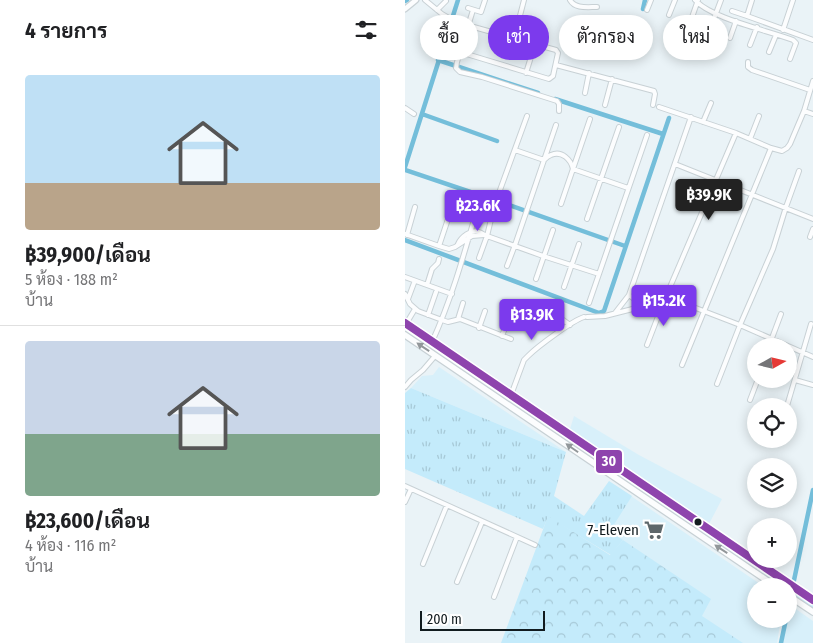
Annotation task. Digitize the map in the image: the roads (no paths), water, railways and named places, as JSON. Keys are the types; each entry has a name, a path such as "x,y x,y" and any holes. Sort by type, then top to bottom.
{"main road":[{"path":"405,324 813,600"},
{"path":"405,335 763,578"},
{"path":"797,602 813,612"}],"street":[{"path":"405,9 416,0"},
{"path":"425,0 444,15"},
{"path":"469,15 470,9 481,12 485,0"},
{"path":"520,15 524,0"},
{"path":"570,0 575,6 597,7"},
{"path":"647,10 651,0"},
{"path":"669,15 675,0"},
{"path":"716,13 721,0"},
{"path":"747,16 752,0"},
{"path":"783,30 793,0"},
{"path":"437,10 446,1"},
{"path":"692,15 697,1 700,5 716,13 790,39 796,43 790,59"},
{"path":"732,11 813,40"},
{"path":"730,38 736,21"},
{"path":"750,45 757,28"},
{"path":"769,52 776,35"},
{"path":"478,57 526,73 551,78 558,52 549,49"},
{"path":"458,60 456,68 460,72 482,77 557,101 559,111"},
{"path":"526,73 530,60"},
{"path":"748,62 748,67 752,70 810,90"},
{"path":"556,65 654,91 653,105"},
{"path":"585,93 589,73"},
{"path":"605,105 612,79"},
{"path":"659,107 782,151 789,144 813,81"},
{"path":"703,122 711,103"},
{"path":"405,108 414,114"},
{"path":"803,111 813,114"},
{"path":"500,190 527,116"},
{"path":"750,139 759,116"},
{"path":"615,313 629,295 691,117"},
{"path":"561,204 590,119"},
{"path":"507,266 555,126"},
{"path":"587,219 619,127"},
{"path":"647,345 736,133"},
{"path":"589,303 647,135"},
{"path":"682,365 771,148"},
{"path":"515,150 544,160"},
{"path":"544,160 551,155 564,156 571,161 573,169"},
{"path":"675,164 813,219"},
{"path":"573,169 628,188"},
{"path":"717,384 773,249 799,172"},
{"path":"432,342 461,266 480,199"},
{"path":"415,207 406,234 449,249 474,236 485,235"},
{"path":"479,258 493,211"},
{"path":"439,246 449,219"},
{"path":"810,237 813,229"},
{"path":"536,279 553,230"},
{"path":"459,244 462,237 470,233 479,232 543,256 599,274"},
{"path":"564,287 579,244"},
{"path":"427,285 432,269 438,263 439,258"},
{"path":"405,276 451,294"},
{"path":"407,299 414,283"},
{"path":"428,315 436,292"},
{"path":"405,294 415,309 428,315 449,322 458,319 511,339"},
{"path":"629,295 644,307"},
{"path":"511,395 524,360 570,324 585,317 605,316 675,300 704,310 770,338"},
{"path":"458,319 463,303"},
{"path":"405,324 415,309"},
{"path":"540,309 570,324"},
{"path":"479,328 485,311"},
{"path":"772,338 781,314"},
{"path":"503,336 507,320"},
{"path":"797,373 811,324"},
{"path":"797,349 813,357"},
{"path":"405,387 435,356"},
{"path":"797,381 813,385"},
{"path":"405,486 535,546"},
{"path":"405,502 411,489"},
{"path":"423,564 447,505"},
{"path":"457,582 482,522"},
{"path":"494,597 517,537"}],"waterway":[{"path":"405,167 458,0"},
{"path":"643,9 645,0"},
{"path":"438,60 538,93"},
{"path":"555,99 663,134"},
{"path":"422,114 497,141"},
{"path":"405,240 599,313 602,312 604,311 669,118"},
{"path":"405,170 625,246"},
{"path":"794,578 813,490"},
{"path":"781,643 784,628"}],"place":[{"name":"7-Eleven","path":"654,530"}]}
